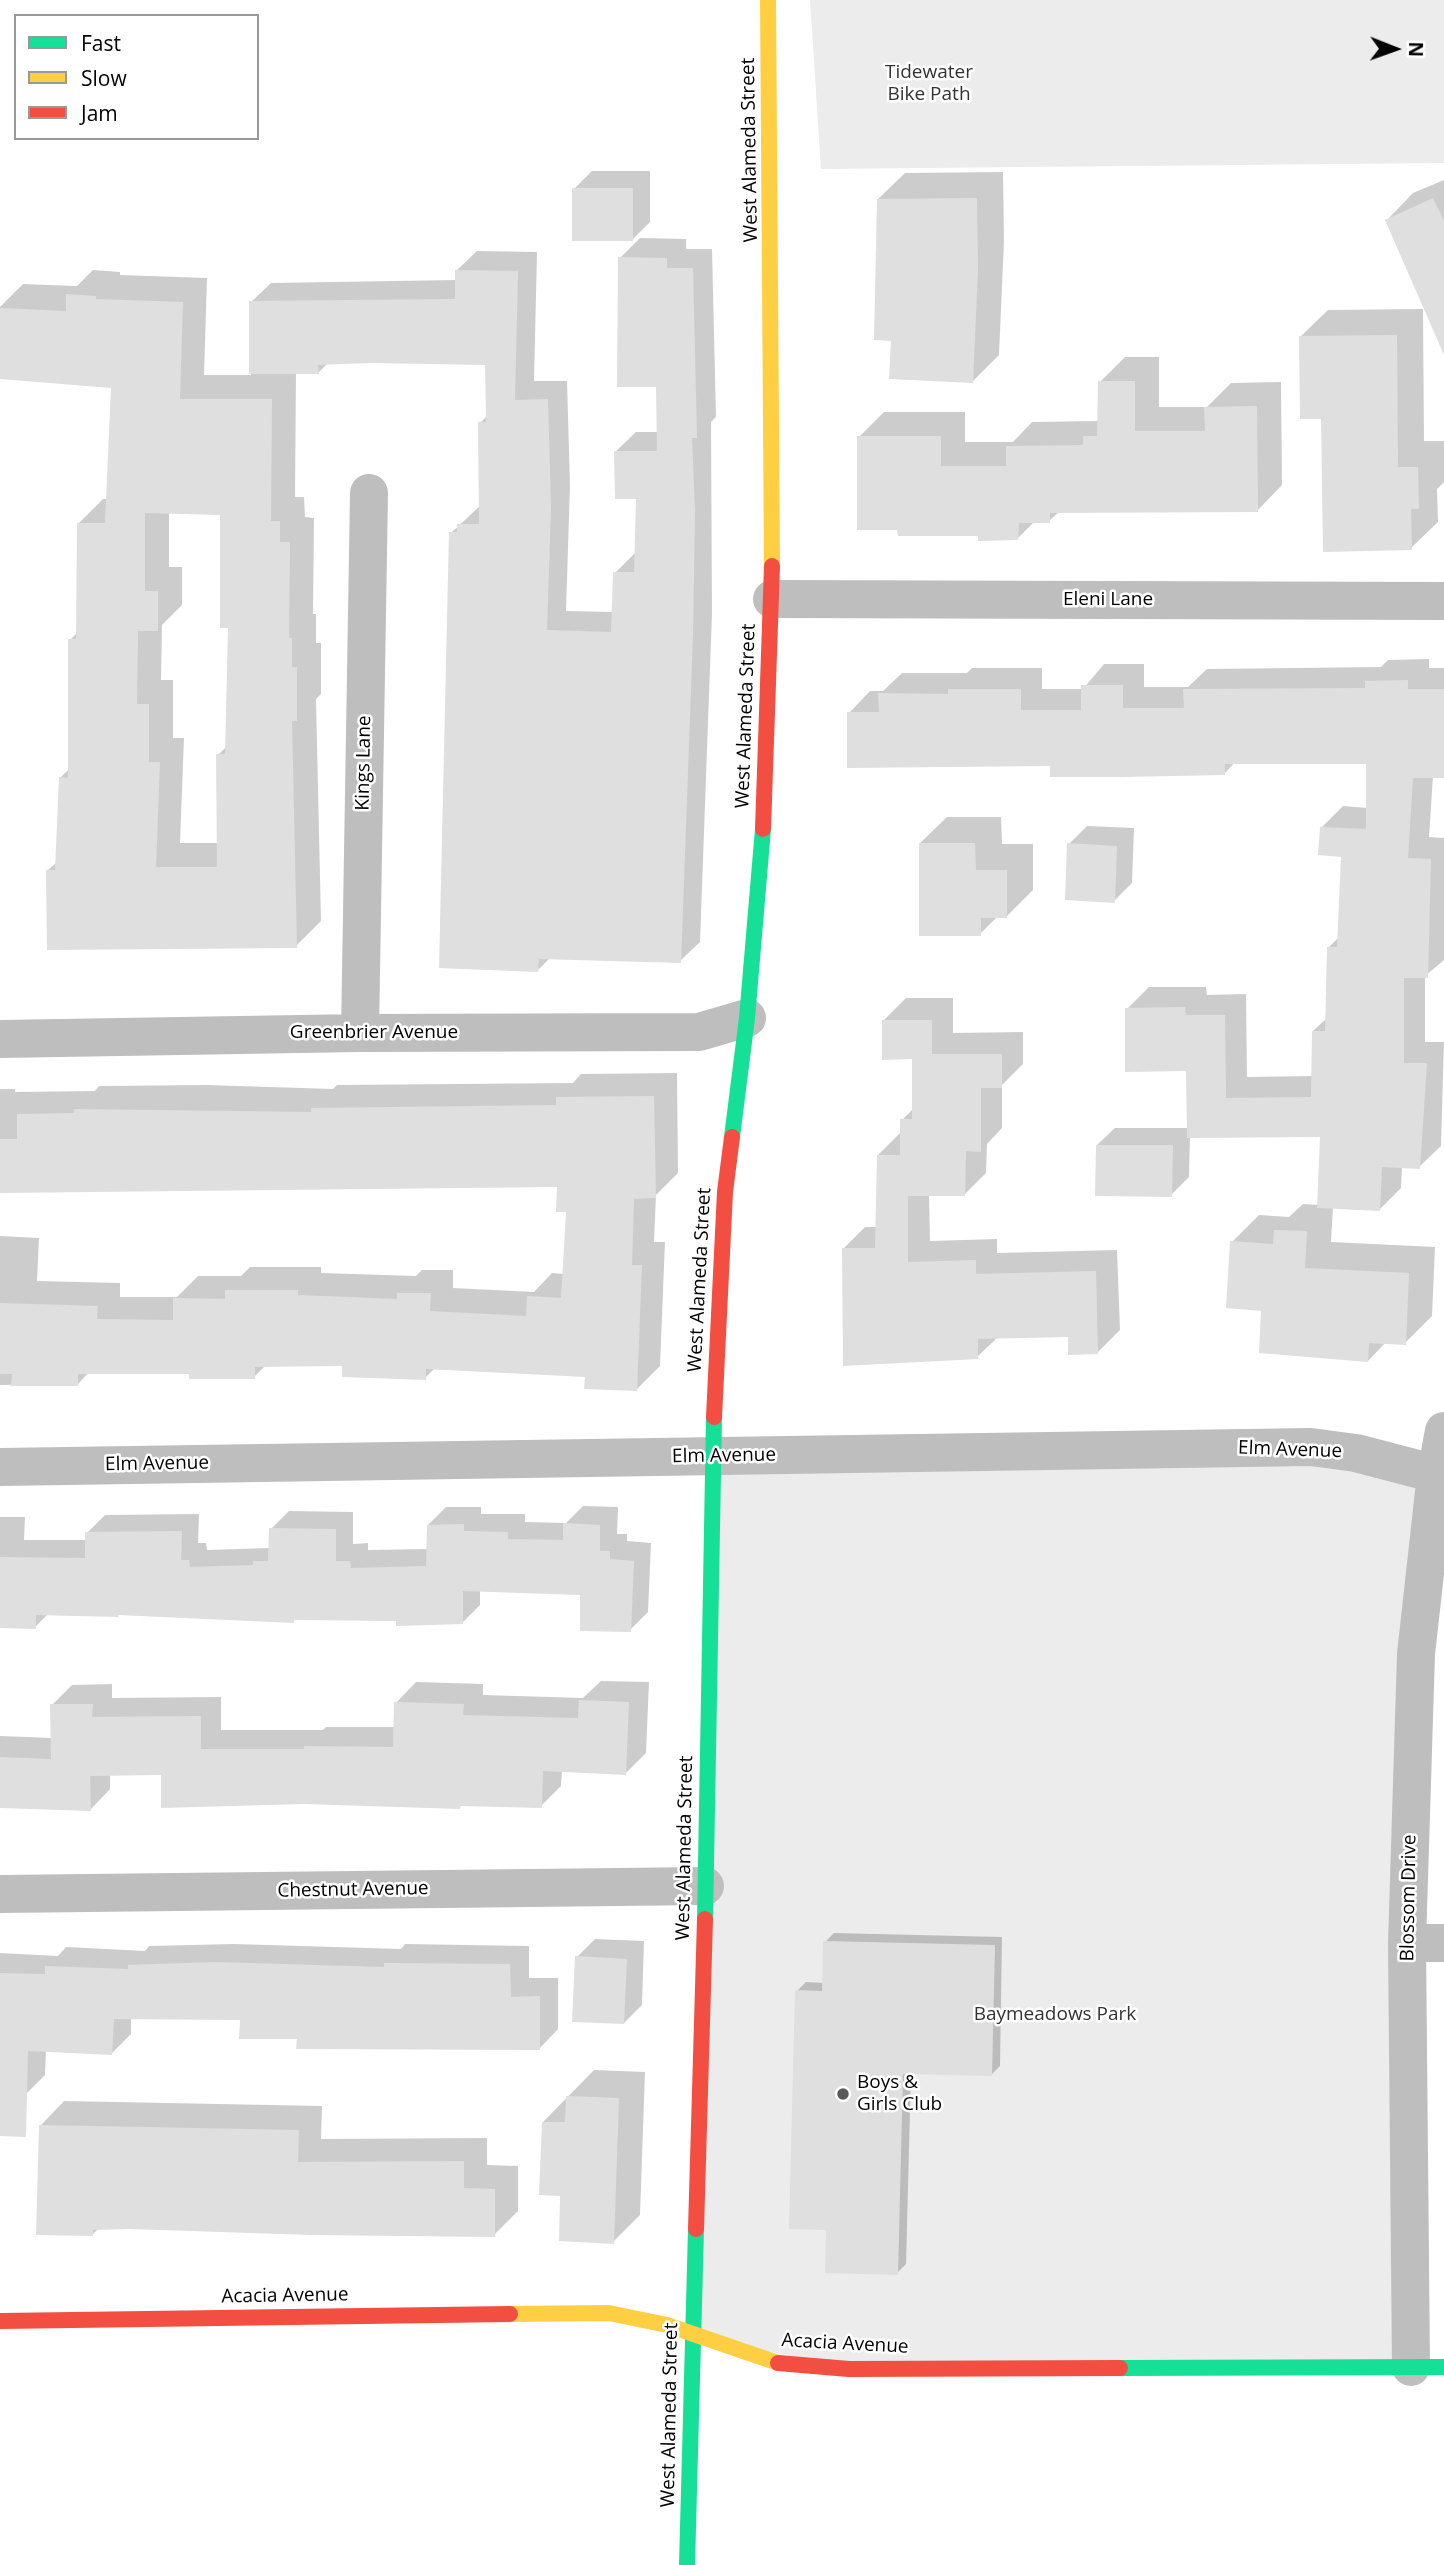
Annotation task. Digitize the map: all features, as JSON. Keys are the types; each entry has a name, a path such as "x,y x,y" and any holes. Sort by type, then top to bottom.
{"street":[{"name":"West Alameda Street","path":"687,2565 705,1886 712,1456 725,1192 747,1018 764,821 772,599 774,458 768,0"},
{"name":"Kings Lane","path":"360,1033 369,493"},
{"name":"Eleni Lane","path":"772,599 1444,601"},
{"name":"Greenbrier Avenue","path":"0,1039 360,1033 699,1032 747,1018"},
{"name":"Blossom Drive","path":"1427,2367 1426,1943 1416,1654 1444,1431"},
{"name":"Elm Avenue","path":"0,1466 1311,1447 1356,1453 1440,1475"},
{"name":"Chestnut Avenue","path":"0,1894 705,1886"},
{"name":"Acacia Avenue","path":"0,2321 609,2313 667,2325 771,2362 849,2369 1427,2367"}],"green space":[{"name":"Tidewater Bike Path","path":"810,0 1444,0 1444,163 821,169"},
{"name":"Baymeadows Park","path":"1311,1447 1436,1474 1411,2367 849,2369 693,2335 712,1456"}],"building":[{"path":"572,188 633,188 633,241 572,241"},
{"path":"977,198 978,269 973,383 889,379 891,341 874,340 877,199"},
{"path":"1433,198 1444,221 1444,355 1385,220"},
{"path":"618,257 667,258 667,268 693,268 697,438 692,438 695,511 693,634 681,963 539,959 538,972 439,968 449,532 457,532 457,524 479,524 478,422 486,422 485,365 318,365 319,374 249,374 249,301 455,299 455,270 518,271 515,400 548,399 551,507 547,630 611,632 613,572 634,572 636,499 615,499 614,451 657,451 656,387 617,387"},
{"path":"66,294 96,296 96,299 183,302 180,399 272,399 271,521 280,521 280,542 290,542 289,638 292,638 292,667 297,667 297,721 292,721 297,948 47,950 46,870 55,870 59,777 68,778 68,639 76,639 77,523 105,523 111,388 0,379 0,308 66,311","holes":["145,513 220,515 220,628 228,628 225,754 216,754 217,867 156,867 160,762 149,762 149,704 137,704 138,631 158,631 158,591 145,591"]},
{"path":"1397,335 1398,467 1418,467 1419,509 1411,509 1412,550 1323,552 1321,419 1300,419 1299,336"},
{"path":"1098,381 1135,381 1135,431 1205,431 1204,407 1257,406 1258,512 1050,513 1050,523 1019,523 1018,540 978,541 978,536 898,536 897,530 857,530 857,436 941,436 941,466 1006,466 1006,446 1083,445 1083,436 1097,436"},
{"path":"1408,680 1408,689 1444,689 1444,778 1413,778 1408,858 1431,859 1428,978 1404,978 1404,1063 1427,1063 1420,1169 1382,1167 1380,1211 1317,1208 1320,1137 1187,1138 1186,1071 1125,1072 1125,1008 1185,1007 1186,1015 1225,1015 1226,1098 1311,1097 1312,1031 1325,1031 1327,947 1337,947 1341,857 1318,855 1320,827 1366,829 1366,764 1225,764 1225,775 1121,777 1050,777 1050,766 847,768 847,712 879,712 878,693 948,694 948,689 1021,689 1021,710 1081,710 1081,685 1123,685 1123,708 1184,708 1183,689 1365,688 1365,681"},
{"path":"919,843 975,843 976,870 1007,870 1007,918 981,918 981,936 919,936"},
{"path":"1067,843 1117,846 1115,903 1065,900"},
{"path":"882,1020 932,1020 932,1054 1002,1054 1002,1088 981,1088 981,1152 966,1151 965,1196 908,1196 908,1262 976,1260 976,1274 1096,1271 1098,1354 1068,1355 1068,1337 978,1339 978,1359 843,1366 842,1248 875,1248 877,1155 900,1155 900,1119 912,1119 912,1059 882,1060"},
{"path":"654,1096 656,1198 634,1199 632,1265 642,1265 637,1391 584,1389 585,1377 426,1369 426,1380 342,1377 342,1366 255,1367 255,1379 189,1379 189,1374 78,1374 78,1386 11,1386 12,1374 0,1374 0,1303 98,1306 97,1319 173,1320 173,1298 225,1299 225,1290 298,1290 298,1295 397,1299 397,1293 431,1293 430,1311 526,1316 527,1296 561,1298 566,1212 556,1212 557,1187 0,1193 0,1139 17,1139 17,1114 74,1113 74,1109 311,1112 311,1108 556,1105 556,1097"},
{"path":"1096,1145 1173,1145 1172,1197 1095,1196"},
{"path":"1274,1230 1307,1231 1305,1268 1409,1273 1406,1345 1369,1343 1368,1362 1259,1353 1261,1311 1226,1308 1230,1241 1273,1244"},
{"path":"563,1523 600,1525 600,1551 610,1551 610,1559 634,1561 631,1632 580,1631 580,1595 463,1591 463,1624 396,1626 396,1621 294,1620 294,1623 118,1615 36,1615 36,1629 0,1628 0,1557 85,1558 85,1532 182,1531 181,1560 189,1560 190,1567 253,1565 253,1561 268,1561 269,1528 336,1529 336,1561 350,1561 351,1568 426,1566 427,1525 464,1524 464,1531 508,1532 508,1539 563,1540"},
{"path":"579,1700 629,1702 626,1775 543,1771 542,1808 460,1806 460,1809 304,1804 161,1808 161,1775 90,1776 91,1811 0,1808 0,1757 51,1759 50,1704 93,1704 92,1717 201,1716 201,1749 304,1749 304,1746 393,1747 394,1702 464,1704 463,1715 578,1718"},
{"name":"Boys & Girls Club","path":"823,1941 995,1945 992,2076 903,2074 898,2275 825,2273 826,2230 789,2229 795,1990 822,1991"},
{"path":"575,1956 627,1959 624,2024 572,2022"},
{"path":"214,1962 384,1967 384,1963 510,1964 511,1997 540,1996 540,2050 296,2049 297,2039 239,2039 240,2020 114,2019 112,2055 28,2051 26,2137 0,2136 0,1973 45,1974 45,1966 128,1969 128,1965"},
{"path":"566,2096 619,2098 614,2244 559,2241 560,2196 539,2195 542,2122 565,2122"},
{"path":"39,2125 299,2130 298,2162 464,2161 464,2188 495,2189 495,2237 130,2229 93,2230 93,2236 36,2235"}],"traffic: fast":[{"path":"732,1137 747,1018 763,829"},
{"path":"705,1919 714,1417"},
{"path":"687,2565 696,2229"},
{"path":"1120,2368 1444,2367"}],"traffic: slow":[{"path":"768,0 772,566"},
{"path":"510,2314 609,2313 667,2325 778,2363"}],"traffic: jam":[{"path":"763,829 772,566"},
{"path":"714,1417 725,1192 732,1137"},
{"path":"696,2229 705,1919"},
{"path":"0,2321 510,2314"},
{"path":"778,2363 849,2369 1120,2368"}],"place":[{"name":"Boys & Girls Club","path":"843,2094"}]}
